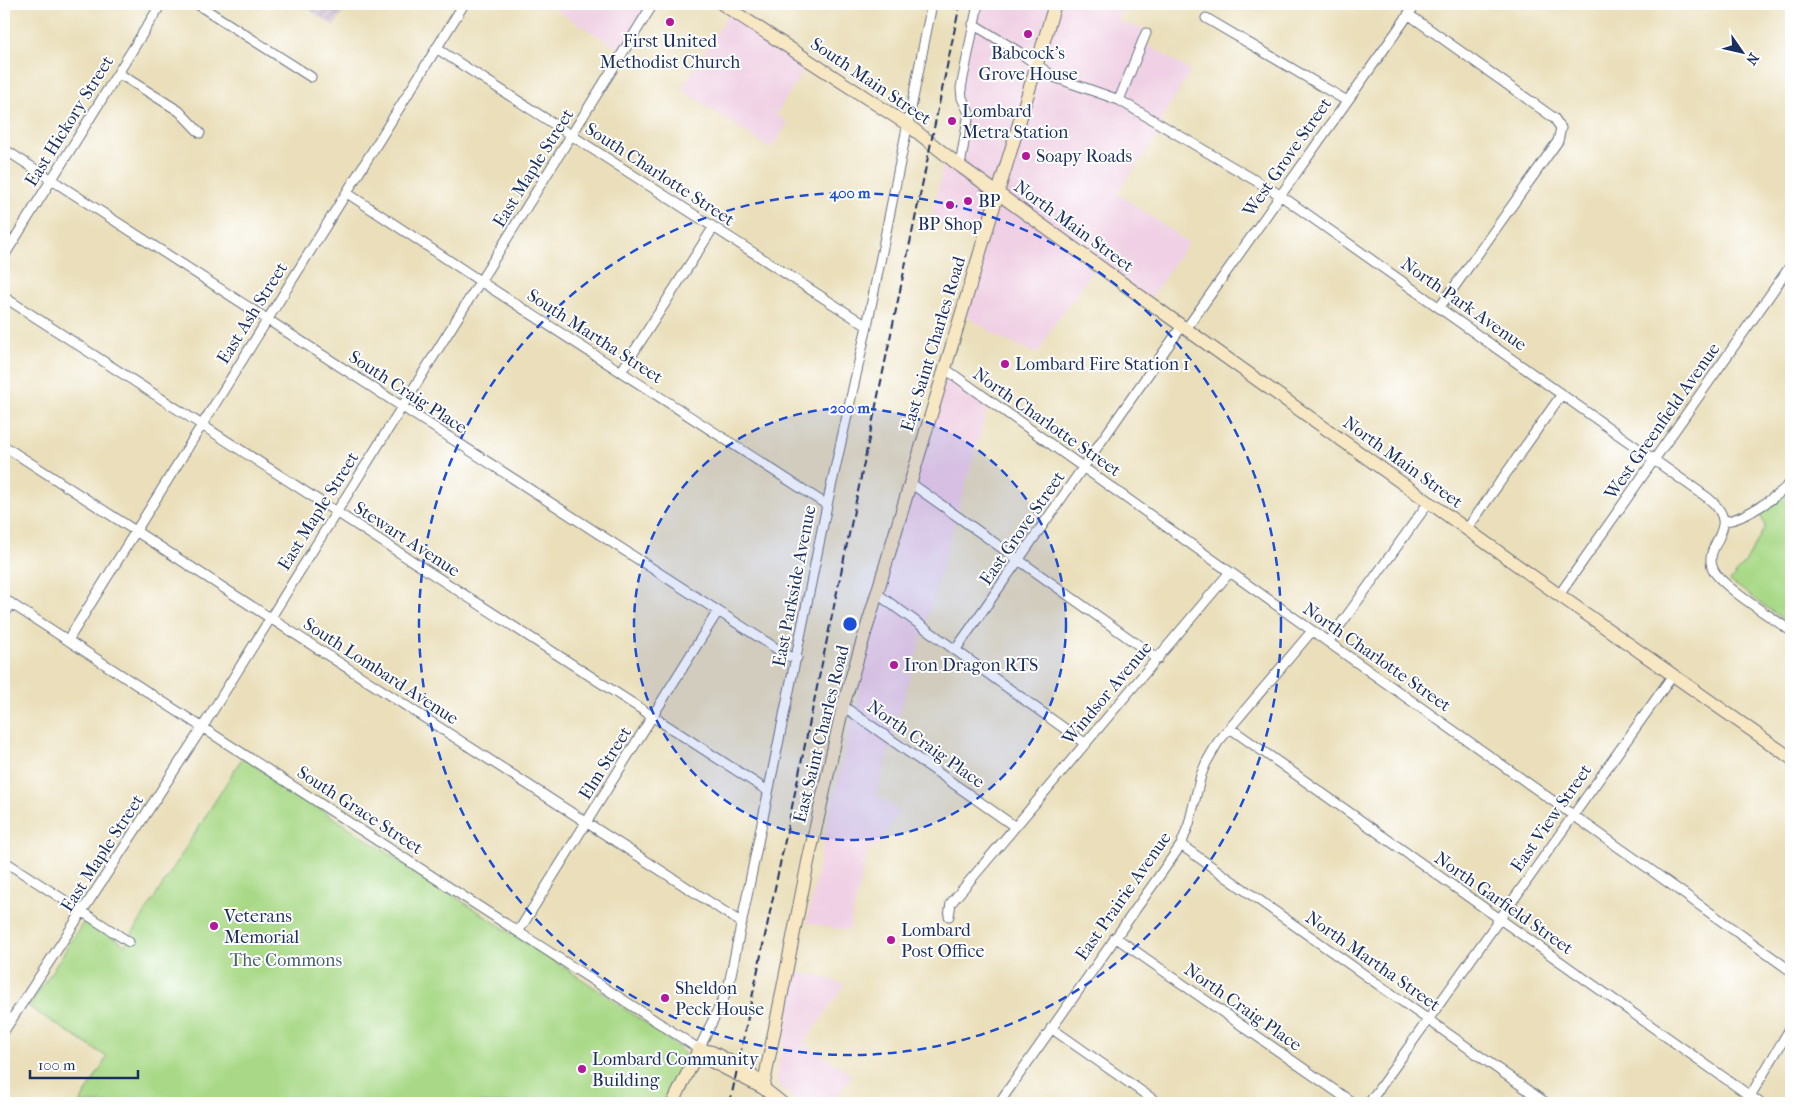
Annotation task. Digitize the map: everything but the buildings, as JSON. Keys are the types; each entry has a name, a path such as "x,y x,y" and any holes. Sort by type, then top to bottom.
{"main road":[{"name":"South Main Street","path":"722,4 908,125 997,192"},
{"name":"East Saint Charles Road","path":"763,1088 808,862 843,706 1055,4"},
{"name":"North Main Street","path":"997,192 1558,595 1791,758"},
{"path":"673,1103 699,1049 712,1052 750,1072 763,1088 782,1103"}],"street":[{"name":"East Hickory Street","path":"4,256 161,4"},
{"path":"197,4 312,77"},
{"name":"East Ash Street","path":"68,640 464,4"},
{"name":"East Maple Street","path":"4,1032 202,728 653,4"},
{"name":"East Parkside Avenue","path":"699,1049 728,990 827,505 867,326 932,4"},
{"path":"960,166 969,113 961,94 961,88 978,4"},
{"name":"West Grove Street","path":"1184,327 1416,4"},
{"path":"1408,14 1554,118 1561,128 1558,141 1440,307"},
{"path":"1206,18 1346,101"},
{"name":"North Park Avenue","path":"974,24 1054,77 1119,100 1280,195 1714,502 1724,521"},
{"path":"1119,100 1146,33"},
{"name":"South Charlotte Street","path":"436,48 867,326"},
{"path":"118,73 179,111 200,133"},
{"name":"South Craig Place","path":"4,149 788,656 797,658"},
{"name":"South Martha Street","path":"347,193 827,505"},
{"path":"621,372 713,228"},
{"name":"West Greenfield Avenue","path":"1558,595 1791,264"},
{"name":"Stewart Avenue","path":"4,297 768,791"},
{"name":"East Grove Street","path":"956,649 1184,327"},
{"name":"North Charlotte Street","path":"944,368 1791,971"},
{"path":"1467,530 1562,394"},
{"name":"South Lombard Avenue","path":"4,446 742,923"},
{"path":"910,482 1158,659"},
{"path":"1791,482 1774,497 1736,519 1724,521 1713,552 1712,562 1714,571 1731,588 1791,630"},
{"path":"1328,642 1429,502"},
{"name":"Windsor Avenue","path":"949,916 951,902 1230,572"},
{"path":"876,593 1086,744"},
{"path":"4,616 8,601"},
{"name":"South Grace Street","path":"8,601 699,1049"},
{"name":"Elm Street","path":"518,932 718,611"},
{"name":"East Prairie Avenue","path":"999,1103 1180,844 1186,834 1197,789 1206,764 1218,742 1312,631"},
{"name":"East View Street","path":"1369,1103 1673,675"},
{"name":"North Craig Place","path":"843,706 1014,826"},
{"name":"North Garfield Street","path":"1230,728 1499,919 1748,1100 1760,1103"},
{"name":"North Martha Street","path":"1180,844 1546,1103"},
{"path":"4,861 129,942"},
{"name":"North Craig Place","path":"1115,937 1353,1103"},
{"path":"1748,1100 1791,1027"},
{"path":"1051,1028 1158,1103"}],"shaded area":[{"path":"300,4 348,4 334,26"},
{"path":"558,4 650,4 621,50 554,9"},
{"path":"976,4 1042,4 1052,7 996,189 954,159 964,124 965,113 957,97"},
{"path":"1059,4 1123,4 1118,22 1151,31 1145,43 1191,71 1161,120 1163,128 1117,193 1189,243 1146,304 1095,268 1050,331 1038,354 1000,338 964,314"},
{"path":"730,12 807,65 777,113 788,123 771,149 681,89"},
{"path":"945,158 993,194 983,230 931,221"},
{"path":"946,374 989,404 876,795 899,812 875,849 869,845 849,931 807,923 829,817 857,701 879,592"},
{"path":"797,972 823,977 845,985 804,1043 852,1075 831,1103 800,1103 775,1082"}],"green space":[{"path":"1791,488 1791,625 1730,581 1745,563 1765,527 1759,510"},
{"name":"The Commons","path":"242,758 600,991 677,1046 684,1053 685,1060 665,1103 80,1103 107,1057 29,1007 83,923 88,921 125,945"}],"railway":[{"path":"730,1103 960,4"}],"place":[{"name":"First United Methodist Church","path":"670,22"},
{"name":"Babcock's Grove House","path":"1028,34"},
{"name":"Lombard Metra Station","path":"952,121"},
{"name":"Soapy Roads","path":"1026,156"},
{"name":"BP","path":"968,201"},
{"name":"BP Shop","path":"950,205"},
{"name":"Lombard Fire Station 1","path":"1005,364"},
{"name":"Iron Dragon RTS","path":"894,665"},
{"name":"Veterans Memorial","path":"214,926"},
{"name":"Lombard Post Office","path":"891,940"},
{"name":"Sheldon Peck House","path":"665,998"},
{"name":"Lombard Community Building","path":"582,1069"}]}
